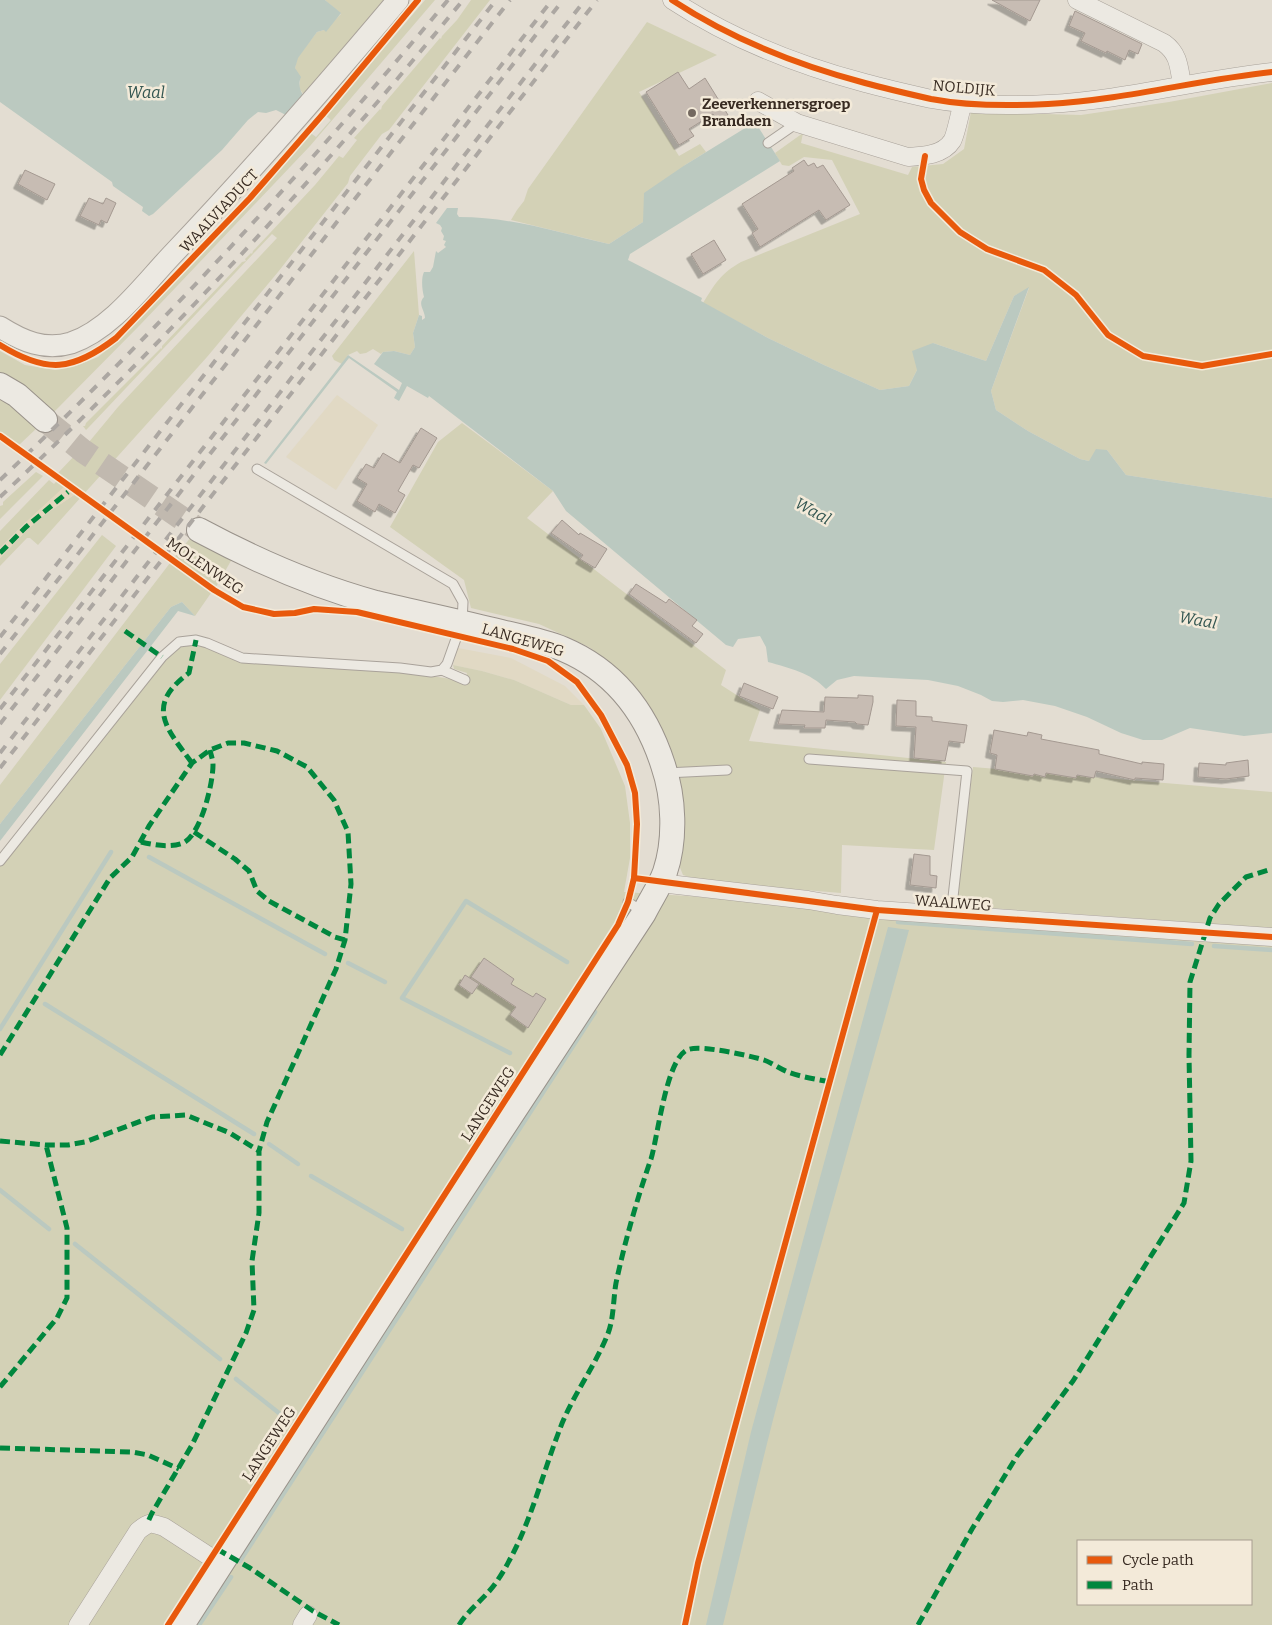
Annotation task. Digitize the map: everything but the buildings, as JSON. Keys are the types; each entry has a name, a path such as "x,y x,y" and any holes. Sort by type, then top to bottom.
{"main road":[{"path":"0,385 16,395 45,420"},
{"name":"MOLENWEG","path":"198,530 236,550 315,583 376,602 462,622"},
{"name":"LANGEWEG","path":"182,1625 441,1222 636,907 660,883 669,856 672,831 671,802 666,773 657,746 645,721 630,698 605,675 586,661 562,649 462,622"}],"street":[{"name":"WAALVIADUCT","path":"0,327 32,343 50,347 71,343 93,333 114,316 216,209 295,122 398,0"},
{"name":"NOLDIJK","path":"672,0 724,30 768,51 821,71 933,99 963,103 1047,104 1131,95 1226,77 1272,72"},
{"path":"1077,0 1164,43 1172,49 1178,60 1182,85"},
{"name":"NOLDIJK","path":"758,101 797,124 908,157 925,156 940,151 952,141 963,103"},
{"name":"WAALWEG","path":"660,883 837,905 1272,938"},
{"path":"78,1625 138,1532 147,1524 154,1523 164,1527 221,1564"}],"lane":[{"path":"768,143 797,124"},
{"name":"LANGEWEG","path":"257,469 454,584 463,602 462,622"},
{"path":"442,670 447,664 462,622"},
{"path":"0,861 162,657 179,642 196,640 207,642 242,658 400,668 431,672 442,670 465,680"},
{"path":"809,759 966,771 951,915"},
{"path":"666,773 727,770"}],"shaded area":[{"path":"325,0 393,0 304,95 299,88 300,81 295,68 297,58 317,32 324,30 341,14"},
{"path":"425,0 435,0 310,146 140,325 53,413 0,372 0,351 25,365 55,370 76,366 98,357 118,341 252,200 312,133 316,137 330,119 326,116"},
{"path":"471,0 490,0 389,130 382,134 350,176 348,183 278,272 207,357 38,545 30,538 27,538 0,566 0,558 27,530 44,515 74,495 67,485 0,548 0,531 49,480 54,484 61,476 58,473 76,454 80,457 91,444 89,442 118,407 277,238 272,234 86,430 83,426 162,349 162,346 242,262 246,261 245,259 252,254 315,185 339,156 343,158 357,140 354,138 381,110 382,106 457,20"},
{"path":"647,22 717,55 639,92 679,156 700,144 706,152 685,165 643,222 609,244 511,220 524,201 528,189"},
{"path":"1272,83 1272,498 1126,475 1107,450 1089,461 1080,459 1028,431 996,410 991,391 1029,288 1014,296 986,361 933,343 909,386 880,390 768,338 703,303 723,275 741,262 860,214 832,160 804,157 789,166 782,165 775,153 803,133 801,143 908,175 912,167 943,164 964,149 971,112 1081,115 1169,102"},
{"path":"414,251 419,315 413,333 415,347 410,355 394,351 381,354 373,349 366,353 360,354 357,351 348,355 342,364 334,360 332,356"},
{"path":"337,395 378,425 336,490 286,457"},
{"path":"0,397 39,426 19,445 0,432"},
{"path":"462,423 553,491 527,518 726,670 721,685 760,710 749,741 946,762 934,850 842,845 841,893 706,882 683,875 679,865 680,790 669,743 643,698 616,667 589,647 539,624 471,608 464,580 390,527 438,442"},
{"path":"36,472 43,476 0,519 0,506 3,505 3,502"},
{"path":"102,535 116,546 0,700 0,664"},
{"path":"191,537 232,559 216,587 175,557"},
{"path":"170,563 211,593 195,616 182,602 171,607 0,824 0,785"},
{"path":"181,645 330,666 430,676 465,682 467,673 454,669 453,665 514,680 571,705 584,705 601,729 625,786 630,823 630,858 624,892 1272,942 1272,1625 0,1625 0,866 159,666"},
{"path":"458,648 511,658 565,686 584,705 571,705 514,680 453,665"},
{"path":"973,767 1272,792 1272,928 963,906 956,902"}],"sand":[{"path":"67,484 74,495 44,515 0,558 0,548"}],"water":[{"name":"Waal","path":"0,0 325,0 341,13 326,32 324,30 317,32 298,58 295,68 301,77 300,90 308,102 331,120 316,137 276,110 266,113 258,112 248,120 222,150 149,216 142,211 143,207 113,186 112,182 0,102"},
{"path":"755,122 780,161 630,254 628,260 702,298 701,301 768,338 880,390 909,386 917,370 912,351 933,343 986,361 1014,296 1029,287 991,391 996,410 1028,431 1080,459 1089,461 1096,449 1107,450 1126,475 1272,498 1272,733 1244,736 1190,728 1162,740 1143,740 1055,706 1023,700 992,701 958,686 928,680 854,676 837,680 826,689 807,675 768,662 766,647 760,636 738,639 733,647 726,645 566,511 553,491 429,396 428,398 407,386 399,401 394,398 397,392 349,358 266,464 264,463 348,355 399,390 402,383 374,364 383,352 394,351 410,355 415,347 413,333 419,315 422,316 422,320 425,318 421,305 424,297 423,275 424,272 430,272 433,267 436,251 438,253 446,247 444,245 446,241 443,240 444,236 441,231 442,228 436,223 447,208 458,208 457,214 459,217 517,223 609,244 643,222 644,193"},
{"path":"182,602 195,616 178,611 0,841 0,824 171,607"},
{"path":"888,927 909,930 801,1316 761,1466 723,1625 706,1625 751,1432"}],"pier":[{"path":"310,104 331,120 316,137 295,122"}],"waterway":[{"path":"0,1029 111,852"},
{"path":"149,857 325,954"},
{"path":"510,1053 402,998 466,901 567,962"},
{"path":"898,922 1192,944"},
{"path":"1214,946 1272,950"},
{"path":"348,963 385,982"},
{"path":"45,1004 254,1134"},
{"path":"240,1561 595,1012"},
{"path":"269,1144 298,1164"},
{"path":"311,1176 402,1229"},
{"path":"0,1190 49,1229"},
{"path":"75,1244 220,1359"},
{"path":"236,1379 284,1417"},
{"path":"199,1625 231,1577"}],"tunnel":[{"path":"45,420 83,451 199,530"}],"railway":[{"path":"0,480 175,306 287,186 448,0"},
{"path":"0,497 122,379 240,256 354,130 463,0"},
{"path":"0,637 496,0"},
{"path":"0,654 510,0"},
{"path":"0,709 552,0"},
{"path":"0,724 563,0"},
{"path":"0,753 585,0"},
{"path":"0,768 597,0"}],"marked path":[{"path":"0,553 26,527 68,492"},
{"path":"125,631 162,657"},
{"path":"192,763 168,728 164,718 164,707 167,696 175,685 189,673 196,640"},
{"path":"0,1055 110,878 132,857 149,826 192,763 210,750 228,743 244,743 277,751 307,767 334,800 348,832 351,884 345,940 336,969 267,1122 259,1151 259,1213 252,1261 254,1310 246,1333 192,1445 147,1524"},
{"path":"141,842 167,846 183,843 189,838 195,830 205,808 211,784 213,765 210,750"},
{"path":"194,832 235,859 249,871 257,891 269,901 335,937 345,940"},
{"path":"918,1625 972,1529 1017,1456 1073,1381 1184,1203 1191,1161 1190,982 1210,918 1219,904 1246,877 1272,869"},
{"path":"459,1625 495,1584 517,1546 563,1421 607,1336 612,1317 616,1283 627,1236 651,1159 668,1083 680,1057 687,1050 693,1049 702,1048 725,1051 764,1060 785,1071 803,1077 830,1082"},
{"path":"0,1141 68,1145 85,1142 152,1117 186,1115 230,1133 259,1151"},
{"path":"0,1387 57,1318 67,1298 67,1228 46,1145"},
{"path":"0,1448 132,1452 148,1455 179,1469"},
{"path":"217,1549 250,1568 313,1611 339,1625"}],"cycle path":[{"path":"0,345 32,361 60,365 86,357 116,338 250,198 418,0"},
{"path":"672,0 741,39 814,68 865,83 945,101 1004,105 1076,102 1272,72"},
{"path":"925,156 921,179 924,190 931,203 960,232 987,249 1044,270 1076,295 1108,335 1143,356 1202,366 1272,354"},
{"path":"0,436 214,590 243,607 274,614 295,613 314,609 357,612 513,649 548,661 577,682 601,715 627,765 635,793 637,824 634,878 628,902 618,925 168,1625"},
{"path":"634,878 877,910 1272,937"},
{"path":"685,1625 698,1563 877,910"}],"place":[{"name":"Zeeverkennersgroep Brandaen","path":"692,113"}]}
